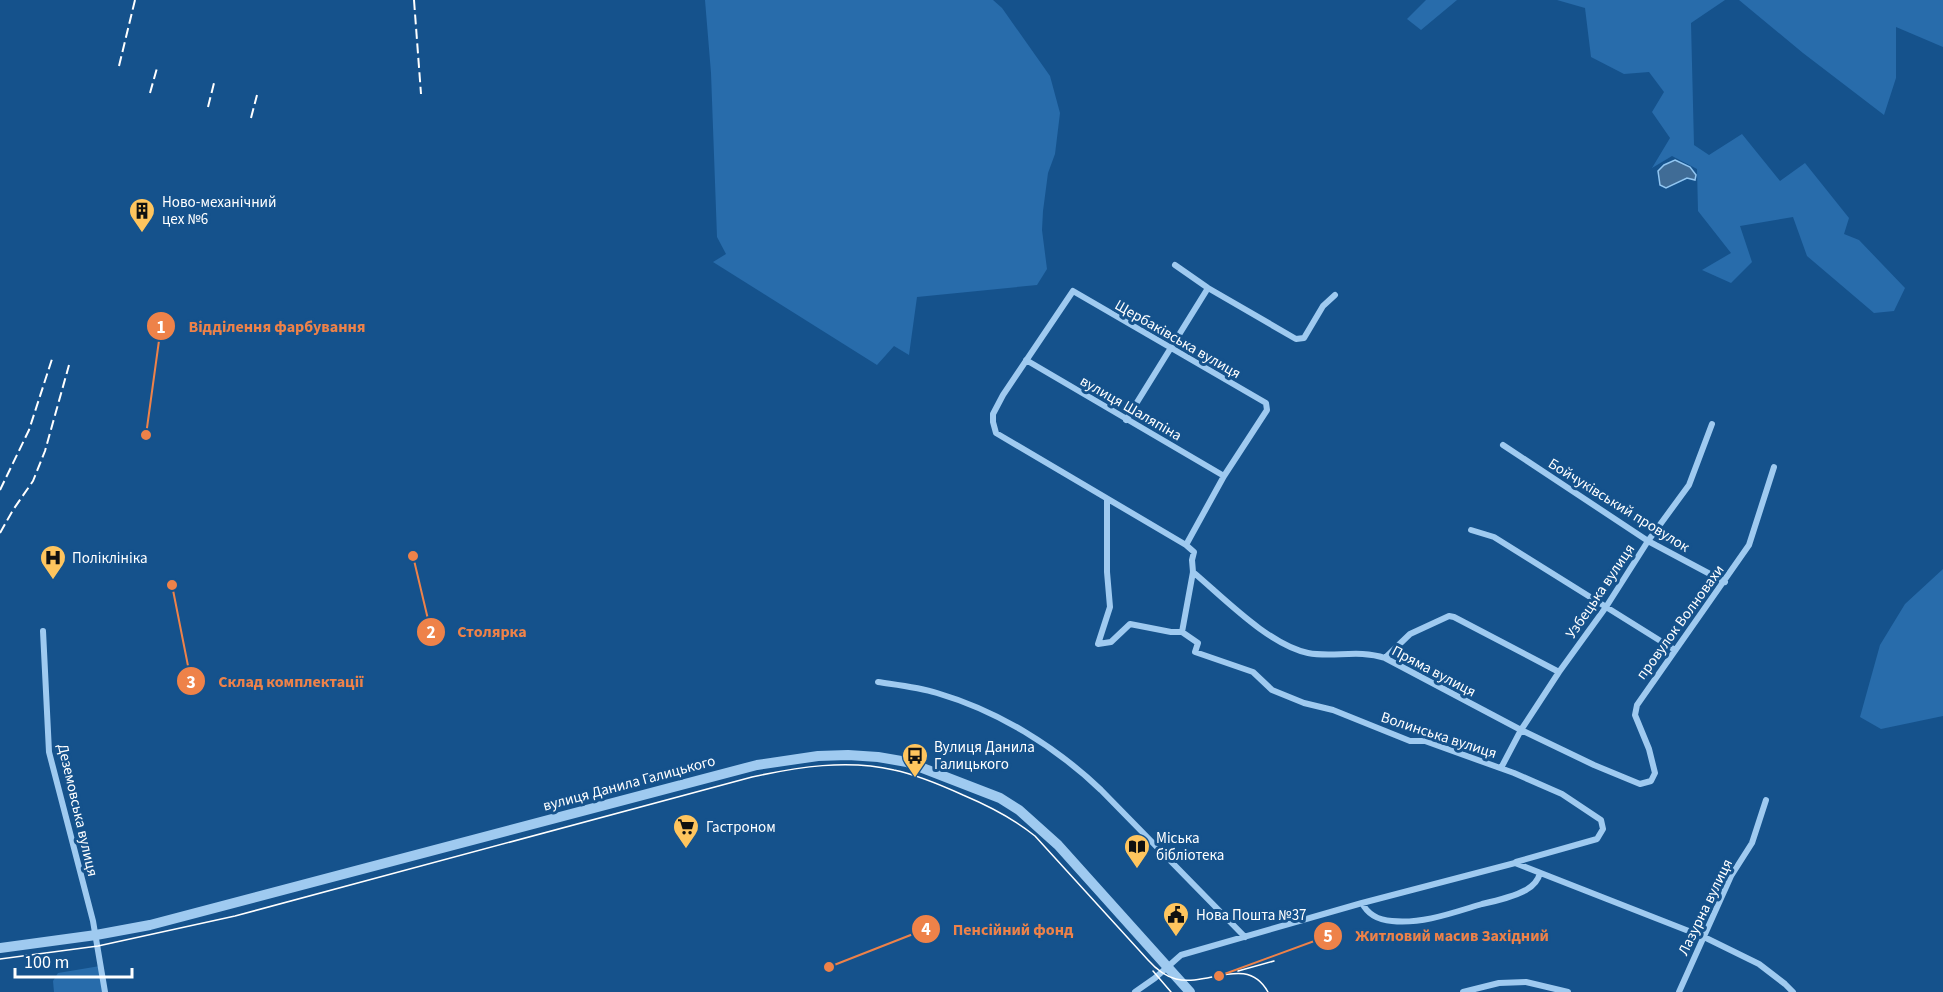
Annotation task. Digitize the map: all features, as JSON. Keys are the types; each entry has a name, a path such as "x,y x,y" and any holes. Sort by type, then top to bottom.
{"street":[{"path":"1175,265 1208,288 1296,339 1304,338 1323,306 1335,295"},
{"path":"1126,420 1208,288"},
{"name":"Щербаківська вулиця","path":"1026,360 1073,291 1266,403 1267,410 1224,476"},
{"path":"1026,360 993,414 996,433 1186,545 1194,552 1193,572 1182,632 1130,624 1111,642 1098,644 1110,607 1107,572 1107,500"},
{"name":"вулиця Шаляпіна","path":"1026,360 1224,476"},
{"name":"Узбецька вулиця","path":"1502,768 1521,730 1559,672 1689,485 1712,424"},
{"name":"Бойчуківський провулок","path":"1503,445 1648,541 1725,582"},
{"name":"провулок Волновахи","path":"1640,784 1651,781 1655,773 1649,749 1635,715 1637,705 1749,546 1774,467"},
{"path":"1186,545 1224,476"},
{"path":"1471,530 1494,537 1675,650"},
{"name":"Пряма вулиця","path":"1193,572 1270,637 1288,648 1310,654 1365,653 1385,658 1521,730 1640,784"},
{"path":"1385,658 1410,634 1449,616 1559,672"},
{"name":"Деземовська вулиця","path":"43,631 49,752 96,935 105,992"},
{"name":"Волинська вулиця","path":"1135,992 1181,955 1597,839 1603,829 1601,820 1562,794 1502,768 1425,741 1410,741 1333,710 1304,703 1272,690 1253,672 1195,652 1198,643 1182,632"},
{"path":"878,682 934,692 975,706 1037,739 1089,779 1245,937"},
{"name":"вулиця Данила Галицького","path":"0,948 150,925 757,765 818,756 848,755 907,762 1000,798 1019,810 1058,845 1190,992"},
{"name":"Лазурна вулиця","path":"1679,992 1731,876 1752,843 1766,800"},
{"path":"1515,863 1704,937 1759,964 1793,992"},
{"path":"1362,903 1367,913 1379,919 1422,921 1503,899 1526,890 1538,880 1540,873"},
{"path":"1463,992 1500,982 1526,982 1568,992"}],"shaded area":[{"path":"705,0 993,0 1002,8 1050,76 1060,113 1055,154 1048,173 1043,211 1042,230 1047,269 1037,285 917,297 909,355 894,346 877,365 713,262 726,254 717,237 711,73"},
{"path":"1426,0 1457,0 1421,30 1407,19"},
{"path":"1557,0 1725,0 1691,23 1694,145 1709,155 1742,134 1780,181 1805,163 1849,218 1844,234 1859,240 1905,288 1894,311 1874,313 1807,256 1793,217 1740,226 1752,262 1731,283 1702,270 1731,253 1698,211 1697,169 1672,156 1652,168 1670,138 1652,112 1664,92 1649,72 1624,74 1591,57 1585,8"},
{"path":"1739,0 1943,0 1943,47 1896,27 1896,78 1884,115"},
{"path":"1675,160 1690,167 1696,175 1695,180 1687,178 1666,188 1660,185 1658,171"},
{"path":"1943,569 1943,716 1881,729 1860,717 1880,645 1905,604"},
{"path":"100,966 103,992 54,992 53,981 58,973"}],"tram line":[{"path":"0,959 98,946 235,916 752,777 805,767 858,765 894,770 929,781 982,804 1018,824 1035,836 1151,963 1164,974 1176,979 1188,980 1238,973 1249,975 1259,981 1268,992"},
{"path":"1238,971 1274,961"},
{"path":"1153,971 1171,992"}],"railway":[{"path":"119,66 135,0"},
{"path":"414,0 421,94"},
{"path":"150,93 157,68"},
{"path":"208,107 214,83"},
{"path":"251,118 257,95"},
{"path":"0,490 29,430 53,356"},
{"path":"0,533 33,481 45,451 69,365"}],"place":[{"name":"Ново-механічний цех №6","path":"142,234"},
{"name":"Відділення фарбування","path":"146,435"},
{"name":"Столярка","path":"413,556"},
{"name":"Поліклініка","path":"53,581"},
{"name":"Склад комплектації","path":"172,585"},
{"name":"Вулиця Данила Галицького","path":"915,779"},
{"name":"Гастроном","path":"686,850"},
{"name":"Міська бібліотека","path":"1137,870"},
{"name":"Нова Пошта №37","path":"1176,938"},
{"name":"Пенсійний фонд","path":"829,967"},
{"name":"Житловий масив Західний","path":"1219,976"}]}
